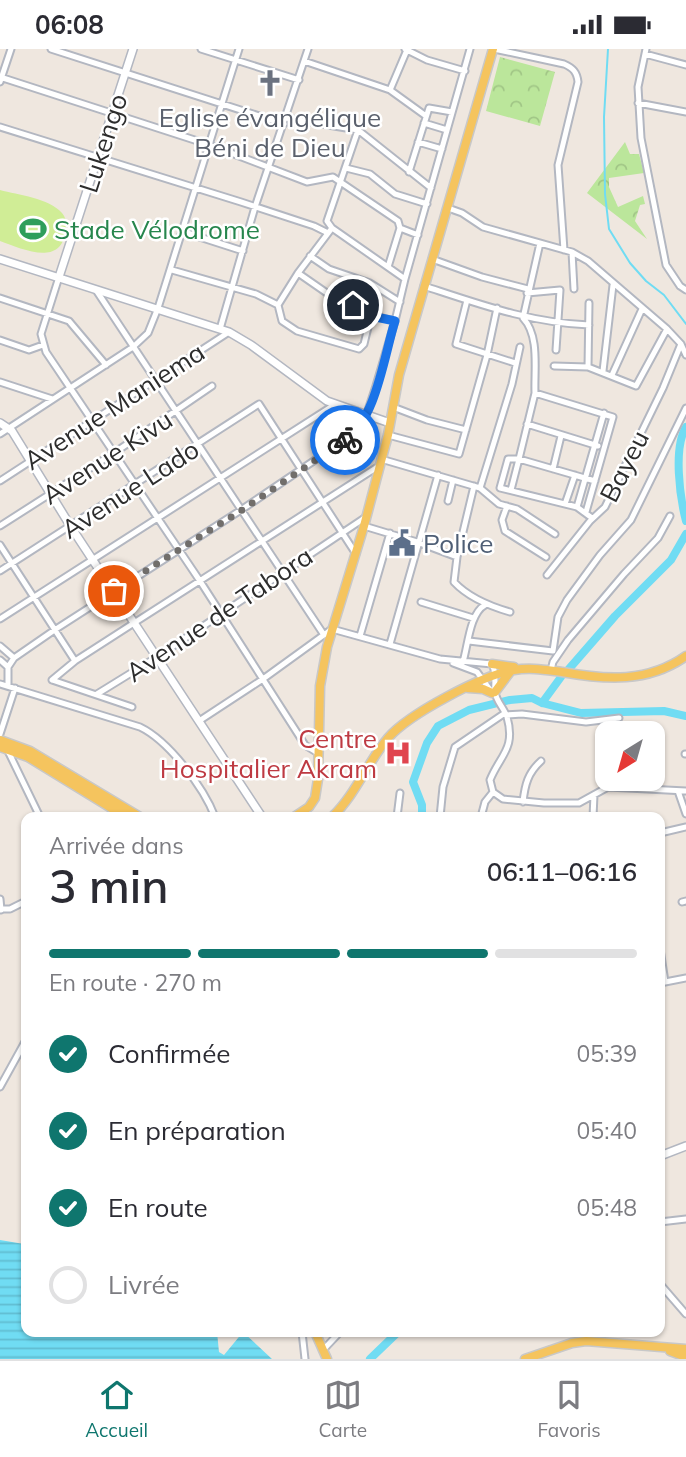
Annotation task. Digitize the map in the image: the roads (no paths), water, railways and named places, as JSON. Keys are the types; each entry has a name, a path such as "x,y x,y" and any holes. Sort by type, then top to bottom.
{"main road":[{"path":"302,812 315,798 322,672 328,632 356,554 388,435 398,376 493,49"},
{"path":"492,664 600,678 637,677 668,667 686,656"},
{"path":"342,812 380,749 396,730 484,679 524,668"},
{"path":"466,688 483,689 494,694 511,670"},
{"path":"2,742 118,812"},
{"path":"2,742 30,751 132,812"},
{"path":"317,1337 327,1359"},
{"path":"525,1359 586,1341 686,1349"},
{"path":"664,1348 686,1357"}],"street":[{"path":"10,49 0,79 210,145 268,169 310,182 330,177 342,182 398,221 400,228 388,267"},
{"path":"51,49 222,104 285,121 358,130 431,188"},
{"name":"Lukengo","path":"59,277 133,49"},
{"path":"201,49 299,80"},
{"path":"0,435 133,347 148,333 184,232 239,49"},
{"name":"Avenue Maniema","path":"219,329 255,207 308,49"},
{"path":"8,667 14,658 55,628 242,510 354,435 366,416 395,321 470,49"},
{"path":"493,49 564,64 578,76 558,165 564,250"},
{"path":"390,90 406,50 427,60 465,71"},
{"path":"686,65 646,52 639,79 638,103 641,138 666,265 680,286 686,290"},
{"path":"304,61 390,90 426,116"},
{"path":"638,103 686,113"},
{"path":"409,172 431,107 452,112"},
{"path":"424,123 447,130"},
{"path":"0,127 330,231 405,279"},
{"path":"330,231 327,221 358,130"},
{"path":"418,142 442,149"},
{"path":"346,168 370,174 395,194 427,204"},
{"path":"448,208 462,213 483,227 572,252 591,264 667,329 681,344 686,355"},
{"path":"400,228 418,235"},
{"path":"330,231 278,305 282,321 297,331 359,349 365,344 371,316"},
{"path":"184,232 243,251"},
{"path":"511,490 535,393 534,343 531,328 523,318 540,243"},
{"path":"572,252 574,289"},
{"path":"310,256 329,269 370,282 400,302"},
{"path":"0,259 229,332 334,405 390,423"},
{"path":"432,259 528,291 559,289 556,350"},
{"path":"172,269 233,287 278,305"},
{"path":"298,273 334,298 360,307 371,316 395,321"},
{"path":"59,277 41,334 50,358 93,419 305,745 318,753"},
{"path":"603,372 613,285"},
{"path":"424,286 523,318 557,324 589,325"},
{"path":"94,288 283,572 328,632"},
{"path":"0,298 73,324 106,365"},
{"path":"467,300 457,344 515,363"},
{"path":"588,367 589,303"},
{"path":"388,435 457,454 460,451 497,308"},
{"path":"612,375 642,309"},
{"path":"554,366 588,367 637,386 667,329"},
{"name":"Avenue Maniema","path":"0,481 229,332"},
{"path":"0,340 29,350 43,345"},
{"name":"Bayeu","path":"547,575 607,503 663,388 681,344"},
{"path":"510,612 486,605 454,582 457,557 509,393 520,347"},
{"path":"0,382 52,399"},
{"name":"Avenue Kivu","path":"0,526 212,386"},
{"path":"535,393 613,417 586,512"},
{"name":"Avenue Lado","path":"0,572 259,404 282,439"},
{"path":"0,618 334,405"},
{"path":"393,407 427,420 466,430"},
{"path":"551,670 556,651 554,630 562,608 600,555 631,520 686,408"},
{"path":"577,507 604,413"},
{"path":"0,423 10,428 71,527 259,812"},
{"path":"527,424 604,448"},
{"path":"553,469 561,436"},
{"path":"282,439 356,554"},
{"path":"592,518 577,507 500,488 500,485 508,459 519,459 595,481"},
{"path":"132,706 52,680 75,661 380,463 438,475 477,487 499,504 517,509 555,534"},
{"path":"390,644 438,475"},
{"path":"565,505 575,475"},
{"path":"447,501 453,480"},
{"path":"507,506 502,520 505,531 545,557"},
{"path":"556,651 658,538 670,516"},
{"path":"365,521 457,557"},
{"name":"Avenue de Tabora","path":"97,694 157,657 341,533 365,521"},
{"path":"360,636 390,533"},
{"path":"0,545 75,661"},
{"path":"421,602 473,618"},
{"path":"463,662 473,618 480,608 486,605"},
{"path":"199,721 328,632 360,636 473,670 484,679 505,712 508,747 490,779 493,792 503,799 579,803 608,787 686,791"},
{"path":"469,641 556,651"},
{"path":"0,646 14,658"},
{"path":"440,659 492,664 495,675 494,694"},
{"path":"0,660 8,667 11,687 2,742 37,812"},
{"path":"0,684 141,727 152,733 171,750 212,812"},
{"path":"440,812 443,787 453,750 505,712 586,722 619,718"},
{"path":"523,802 527,779 532,769 541,761"},
{"path":"678,791 686,814"},
{"path":"482,812 485,802 493,792"},
{"path":"398,812 400,793"},
{"path":"593,812 594,795"},
{"path":"665,832 686,827"},
{"path":"0,899 0,910 21,904"},
{"path":"665,982 686,978"},
{"path":"0,1087 21,1049"},
{"path":"665,1154 686,1146"},
{"path":"665,1221 686,1219"},
{"path":"665,1290 686,1314"},
{"path":"303,1337 306,1359"},
{"path":"323,1350 335,1337"}],"water":[{"path":"0,1240 21,1244 21,1337 218,1337 219,1352 224,1355 239,1337 248,1337 272,1359 0,1359"}],"waterway":[{"path":"608,49 604,117 605,194 609,229 630,263 646,281 664,295 686,324"},
{"path":"686,427 679,460 686,521"},
{"path":"568,670 615,616 671,560 686,534"},
{"path":"542,703 561,677"},
{"path":"422,812 413,782 427,743 438,726 469,710 510,700 532,698 581,713 664,711 686,716"},
{"path":"370,1359 393,1337"}],"place":[{"name":"Eglise évangélique Béni de Dieu","path":"270,83"},
{"name":"Stade Vélodrome","path":"33,229"},
{"name":"Police","path":"402,543"},
{"name":"Centre Hospitalier Akram","path":"398,753"}]}
